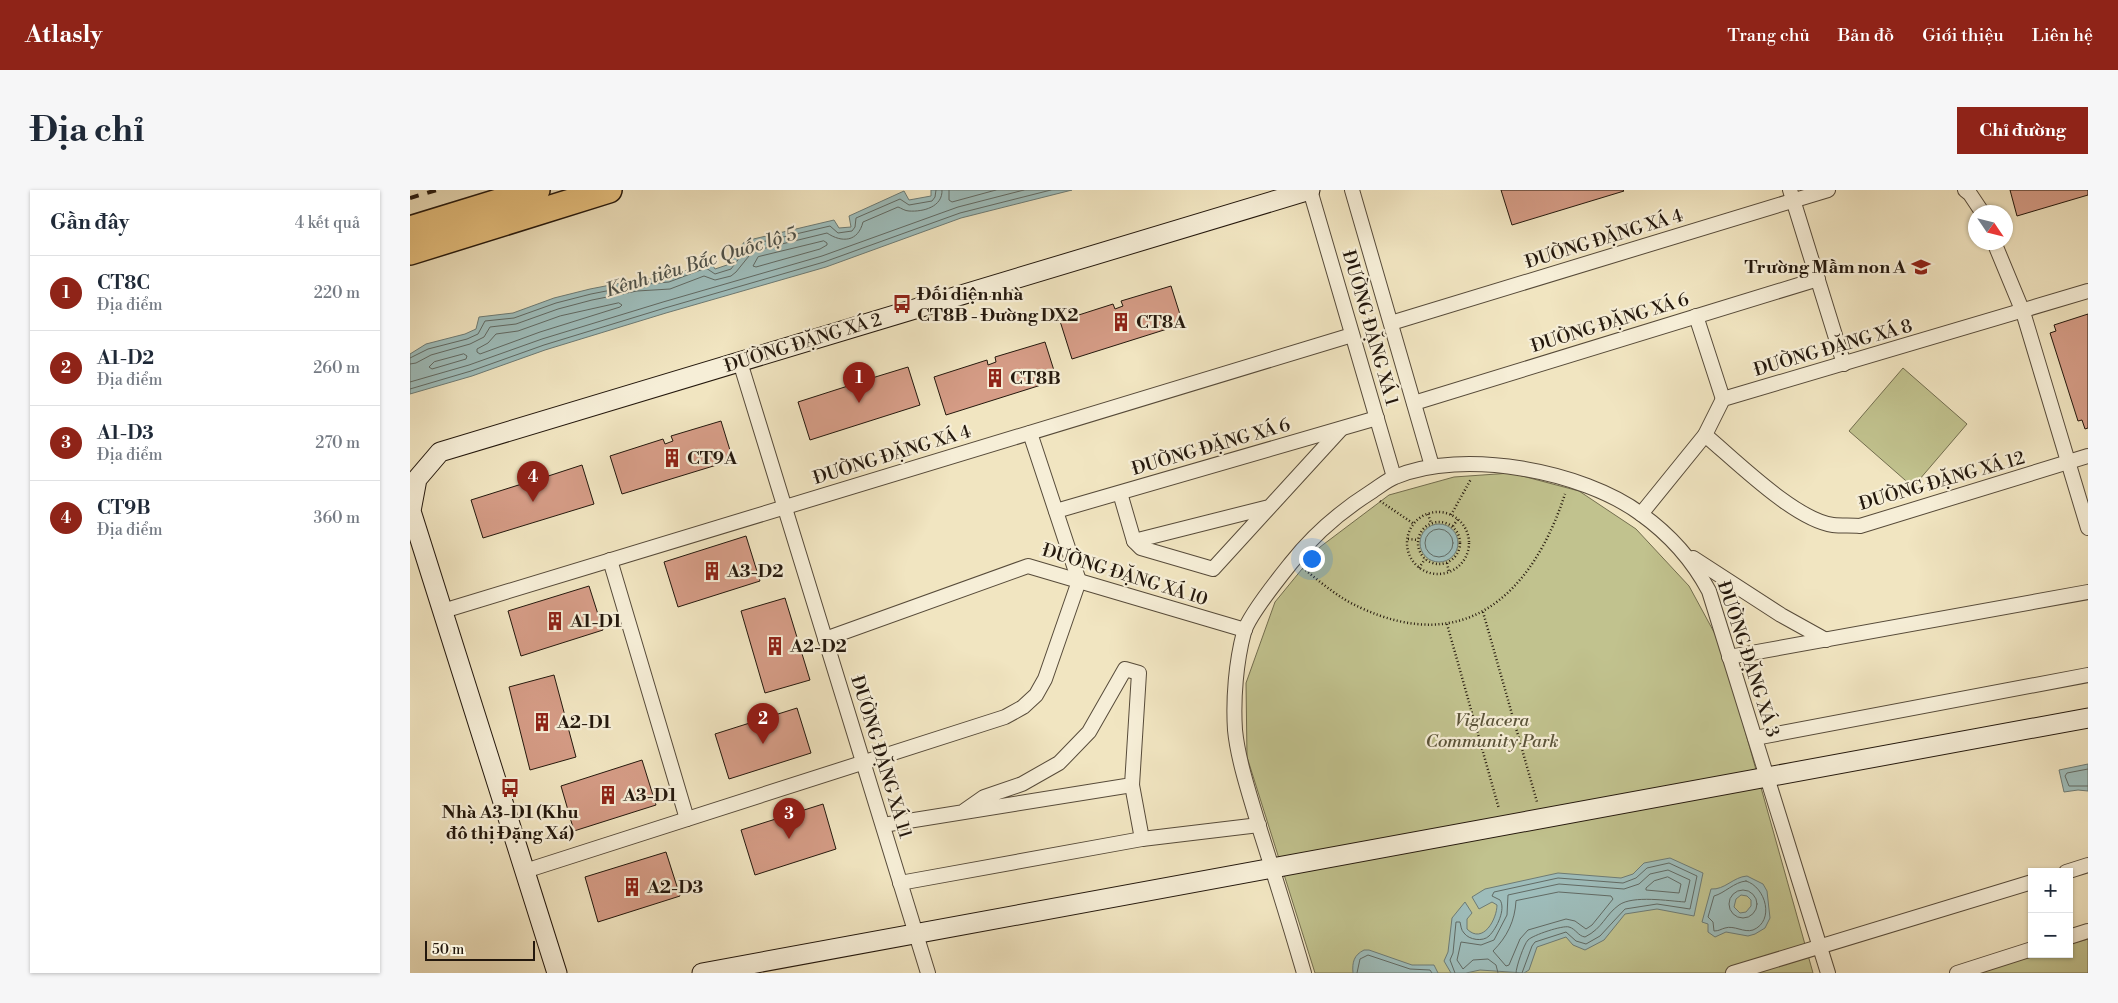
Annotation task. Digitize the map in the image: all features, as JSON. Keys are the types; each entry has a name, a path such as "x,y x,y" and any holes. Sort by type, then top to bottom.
{"highway":[{"path":"410,229 537,190"},
{"path":"410,252 609,190"}],"street":[{"name":"ĐƯỜNG ĐẶNG XÁ 1","path":"1310,190 1394,477"},
{"name":"ĐƯỜNG ĐẶNG XÁ 2","path":"443,611 411,512 417,479 440,452 1310,190"},
{"name":"ĐƯỜNG ĐẶNG XÁ 1","path":"1352,190 1432,466"},
{"name":"ĐƯỜNG ĐẶNG XÁ 4","path":"1390,323 1792,195 1828,190"},
{"path":"1965,190 1977,205"},
{"path":"1792,195 1844,364"},
{"path":"1997,250 2023,312 2088,528"},
{"name":"ĐƯỜNG ĐẶNG XÁ 6","path":"1414,403 1818,279"},
{"name":"ĐƯỜNG ĐẶNG XÁ 8","path":"1724,399 2023,312 2088,291"},
{"path":"1641,514 1704,435 1724,399 1696,316"},
{"name":"ĐƯỜNG ĐẶNG XÁ 4","path":"443,611 1352,335"},
{"name":"ĐƯỜNG ĐẶNG XÁ 11","path":"740,362 928,973"},
{"name":"ĐƯỜNG ĐẶNG XÁ 6","path":"1056,511 1377,418"},
{"path":"1120,493 1134,541 1141,548 1213,569 1341,429"},
{"path":"525,872 1005,717 1023,707 1036,695 1045,679 1079,581 1030,433"},
{"name":"ĐƯỜNG ĐẶNG XÁ 12","path":"1704,435 1779,497 1805,515 1832,525 1860,526 2088,456"},
{"name":"ĐƯỜNG ĐẶNG XÁ 3","path":"1304,973 1247,786 1235,731 1236,681 1245,630 1274,584 1308,542 1349,506 1394,477 1432,466 1478,464 1507,466 1546,473 1586,486 1641,514 1680,549 1698,571 1709,591 1828,973"},
{"path":"1134,541 1269,507"},
{"path":"1680,549 1781,615 1826,640"},
{"path":"610,560 687,819"},
{"name":"ĐƯỜNG ĐẶNG XÁ 10","path":"825,639 1028,566 1245,630"},
{"path":"1729,657 2088,592"},
{"path":"443,611 557,973"},
{"path":"964,811 984,797 1022,784 1059,763 1089,732 1125,668 1139,673 1132,785 1142,839"},
{"path":"1755,738 2088,675"},
{"path":"702,973 2088,718"},
{"path":"883,825 1132,785"},
{"path":"900,883 1142,839 1259,825"},
{"path":"2073,870 2088,865"},
{"path":"1734,973 2028,883"},
{"path":"2073,936 2088,931"},
{"path":"1957,973 2028,950"}],"path":[{"path":"1451,515 1478,464"},
{"path":"1293,560 1358,607 1377,615 1417,624 1447,624 1483,612 1505,596 1533,564 1555,523 1569,480"},
{"path":"1368,494 1414,524"},
{"path":"1438,512 1451,515 1458,519 1469,535 1469,547 1462,564 1449,572 1433,574 1419,568 1410,556 1407,546 1414,524 1419,518 1428,514 1438,512"},
{"path":"1428,514 1431,523"},
{"path":"1452,526 1458,519"},
{"path":"1445,522 1452,526 1460,536 1460,546 1456,556 1447,562 1438,564 1425,559 1421,553 1418,540 1420,532 1431,523 1445,522"},
{"path":"1408,539 1418,540"},
{"path":"1460,546 1469,547"},
{"path":"1419,568 1425,559"},
{"path":"1447,562 1449,572"},
{"path":"1483,612 1541,818"},
{"path":"1447,624 1504,825"}],"green space":[{"path":"1903,368 1967,424 1913,487 1849,431"},
{"name":"Viglacera Community Park","path":"1511,473 1579,491 1636,529 1689,586 1721,645 1813,973 1315,973 1247,757 1246,683 1275,602 1320,547 1389,495 1454,477"},
{"path":"2088,939 2088,973 1979,973 2028,957 2073,958 2073,943"}],"water":[{"path":"931,190 1072,190 961,218 826,267 666,313 545,350 472,376 410,394 410,354 426,344 465,334 476,329 479,317 513,313 554,298 590,289 636,280 667,278 710,261 715,269 727,265 745,241 834,220 839,228 851,227 849,216 904,191 909,200 931,196"},
{"path":"1439,524 1452,530 1458,543 1452,556 1439,562 1426,556 1420,543 1426,530"},
{"path":"2088,764 2088,791 2064,792 2059,770"},
{"path":"1670,858 1703,873 1694,916 1657,909 1625,914 1604,940 1585,950 1573,945 1566,937 1537,947 1529,970 1524,973 1480,970 1466,973 1451,973 1444,961 1448,952 1452,918 1465,902 1472,913 1467,919 1467,929 1478,934 1484,932 1492,923 1497,905 1492,902 1479,909 1472,897 1485,889 1558,873 1621,878 1633,874 1644,863"},
{"path":"1747,876 1763,884 1767,891 1770,918 1765,928 1755,934 1748,936 1726,932 1715,937 1708,932 1708,924 1702,922 1711,889 1721,888","holes":["1741,895 1747,896 1751,900 1751,906 1746,912 1740,913 1734,907 1736,899"]},
{"path":"1364,950 1412,965 1434,965 1438,973 1353,973 1354,959"}],"building":[{"path":"1501,190 1623,190 1624,191 1512,225"},
{"path":"2010,190 2088,190 2088,195 2017,216"},
{"name":"CT8A","path":"1171,286 1183,324 1072,359 1060,321 1113,304 1115,309 1123,306 1121,301"},
{"path":"2088,314 2088,428 2085,429 2082,420 2078,421 2050,333 2056,331 2054,325"},
{"name":"CT8B","path":"1045,342 1057,380 946,415 934,377 987,360 988,365 996,362 995,357"},
{"path":"908,367 920,405 810,440 798,402 851,385 852,390 860,387 859,382"},
{"name":"CT9A","path":"721,421 733,460 622,494 610,456 663,439 665,444 673,441 671,436"},
{"path":"582,465 594,504 483,538 471,500 525,483 526,488 534,485 533,481"},
{"name":"A3-D2","path":"746,536 760,581 678,607 664,562"},
{"name":"A1-D1","path":"589,586 603,630 521,656 508,611"},
{"name":"A2-D2","path":"785,598 810,680 765,693 741,611"},
{"name":"A2-D1","path":"554,675 576,757 530,770 509,687"},
{"path":"797,708 811,753 729,779 715,734"},
{"name":"A3-D1","path":"642,760 656,805 574,831 561,786"},
{"path":"823,804 836,849 755,875 741,830"},
{"name":"A2-D3","path":"666,852 680,896 598,922 585,877"}],"railway":[{"path":"410,198 437,190"}],"place":[{"name":"Trường Mầm non A","path":"1921,267"},
{"name":"Đối diện nhà CT8B - Đường DX2","path":"902,304"},
{"name":"CT8A","path":"1121,322"},
{"name":"CT8B","path":"995,378"},
{"name":"CT8C","path":"859,403"},
{"name":"CT9A","path":"672,458"},
{"name":"CT9B","path":"533,502"},
{"name":"A3-D2","path":"712,571"},
{"name":"A1-D1","path":"555,621"},
{"name":"A2-D2","path":"775,646"},
{"name":"A2-D1","path":"542,722"},
{"name":"A1-D2","path":"763,744"},
{"name":"Nhà A3-D1 (Khu đô thị Đặng Xá)","path":"510,788"},
{"name":"A3-D1","path":"608,795"},
{"name":"A1-D3","path":"789,839"},
{"name":"A2-D3","path":"632,887"}],"water label":[{"name":"Kênh tiêu Bắc Quốc lộ 5","path":"701,262"}]}
